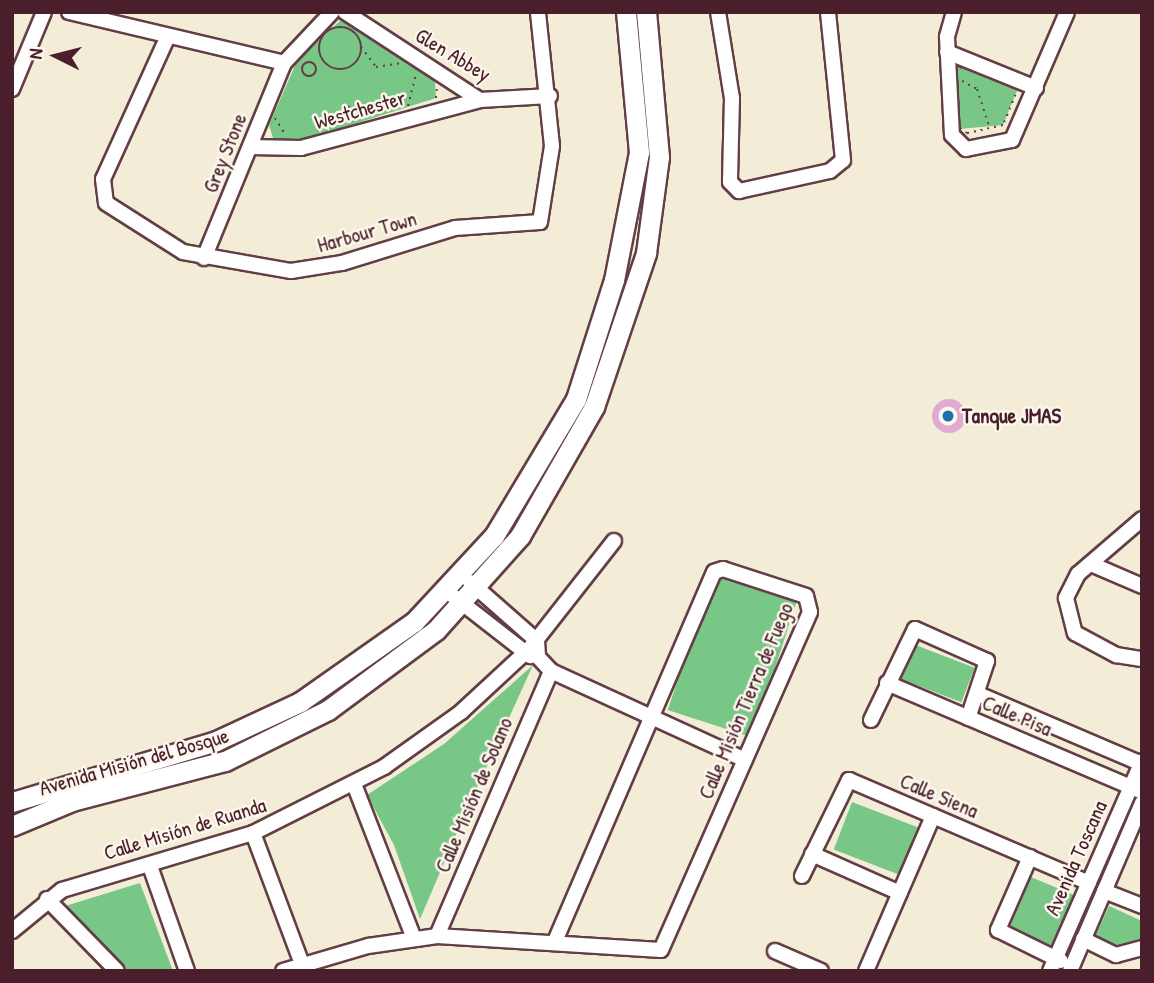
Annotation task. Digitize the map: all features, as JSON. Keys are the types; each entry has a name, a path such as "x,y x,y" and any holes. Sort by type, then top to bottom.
{"main road":[{"name":"Avenida Misión del Bosque","path":"12,802 177,754 275,716 375,654 462,575 551,449 608,304 639,152 626,12"},
{"name":"Avenida Misión del Bosque","path":"12,827 61,805 198,770 255,748 360,690 477,589 552,489 617,350 646,253 658,177 646,12"},
{"path":"608,304 617,350"}],"street":[{"path":"12,89 44,12"},
{"path":"69,12 289,65 343,16"},
{"name":"Harbour Town","path":"168,36 102,195 143,232 204,258 310,269 455,228 536,224 545,216 550,181 550,96 538,12"},
{"path":"718,12 732,98 730,182 739,191 830,171 843,160 828,12"},
{"path":"954,12 947,52 956,145 991,146 1012,140 1067,12"},
{"name":"Glen Abbey","path":"343,16 406,58 480,100 550,96"},
{"path":"947,52 1036,88"},
{"name":"Grey Stone","path":"204,258 250,147 289,65"},
{"name":"Westchester","path":"250,147 301,148 386,117 480,100"},
{"path":"1142,519 1070,585 1069,623 1088,642 1142,659"},
{"name":"Calle Misión de Ruanda","path":"12,931 47,899 89,880 149,866 253,833 354,784 426,738 537,641 614,541"},
{"path":"1091,564 1142,586"},
{"name":"Calle Misión Tierra de Fuego","path":"283,971 302,964 437,936 555,941 661,950 810,612 806,596 723,569 714,572 555,941"},
{"path":"462,575 537,641 538,657 551,671 650,719 745,760"},
{"path":"447,591 522,656 538,657"},
{"path":"871,720 915,629 987,661 968,718"},
{"name":"Calle Misión de Solano","path":"437,936 551,671"},
{"name":"Calle Pisa","path":"887,683 1136,790"},
{"name":"Calle Pisa","path":"978,694 1141,763"},
{"name":"Avenida Toscana","path":"1052,965 1088,883 1136,790 1141,763"},
{"name":"Calle Siena","path":"802,876 845,781 1088,883"},
{"path":"354,784 414,939"},
{"name":"Avenida Toscana","path":"1070,969 1142,803"},
{"path":"866,971 933,817"},
{"path":"253,833 302,964"},
{"path":"812,854 900,893"},
{"path":"1030,858 998,930 1052,965 1070,969"},
{"path":"149,866 187,971"},
{"path":"1104,891 1142,906"},
{"path":"47,899 117,971"},
{"path":"1083,939 1116,955 1142,948"},
{"path":"775,951 821,971"}],"path":[{"path":"307,50 343,16 365,34"},
{"path":"328,30 348,28 376,67 395,68 406,58"},
{"path":"323,35 320,55 335,69 355,63 360,44"},
{"path":"393,55 406,58 415,71 422,75"},
{"path":"289,65 300,58"},
{"path":"961,64 1018,88 1007,122 990,128 959,129 953,80 961,64"},
{"path":"405,109 415,90 415,71"},
{"path":"953,80 977,89 990,128 991,146"},
{"path":"430,104 438,94 435,82"},
{"path":"308,138 348,107 370,104 386,117 415,107"},
{"path":"269,125 274,114 290,138"},
{"path":"320,135 333,131"}],"green space":[{"path":"342,19 435,82 436,98 307,139 274,141 269,125 297,61"},
{"path":"961,64 1018,88 1003,125 959,129 953,71"},
{"path":"712,574 797,602 752,738 668,710"},
{"path":"913,644 975,668 961,702 900,679"},
{"path":"533,665 420,919 394,845 367,795 444,744"},
{"path":"852,802 918,827 900,875 834,850"},
{"path":"1031,877 1074,895 1053,946 1010,928"},
{"path":"140,883 173,971 122,971 62,907"},
{"path":"1109,906 1142,921 1142,939 1123,949 1095,937"}],"building":[{"name":"Tanque JMAS","path":"949,399 961,404 966,416 961,428 949,433 937,428 932,416 937,404"}],"place":[{"name":"Tanque JMAS","path":"948,416"}]}
